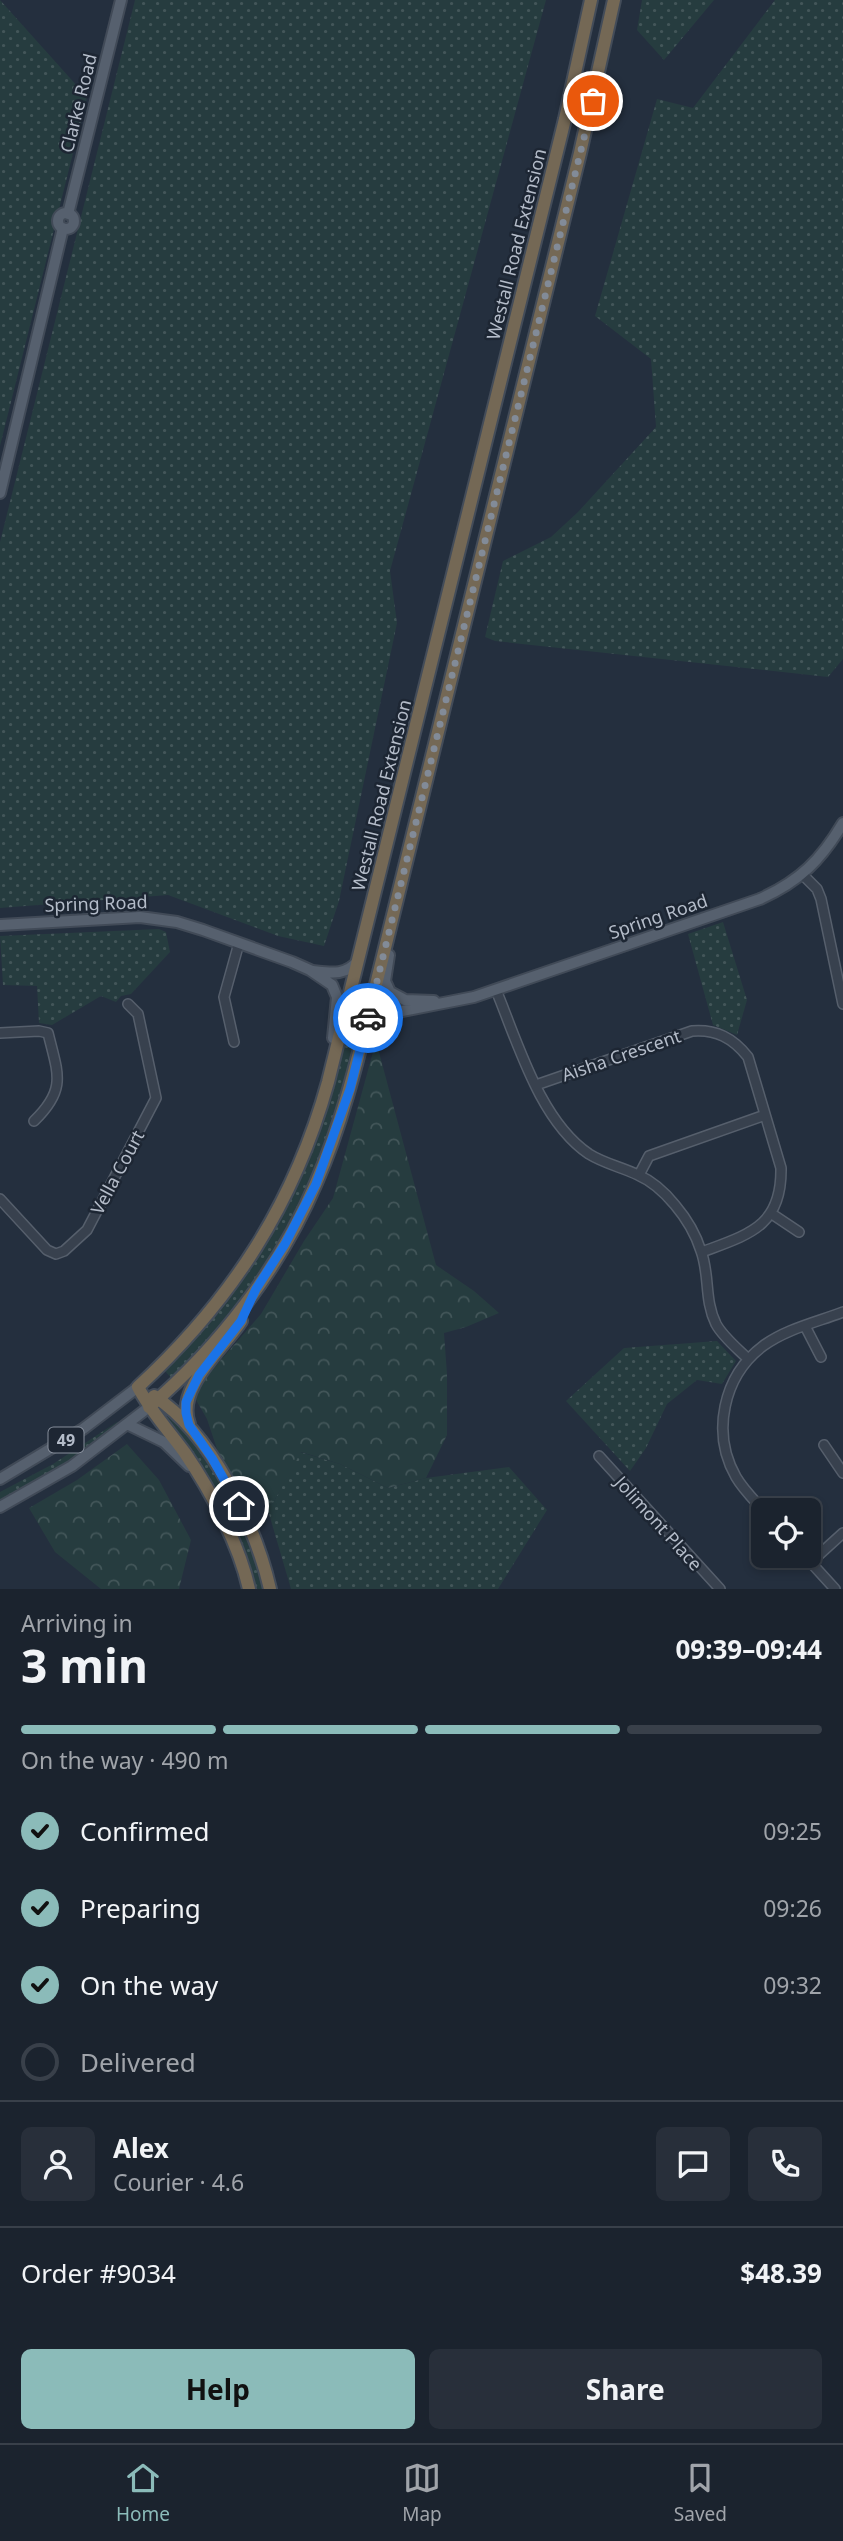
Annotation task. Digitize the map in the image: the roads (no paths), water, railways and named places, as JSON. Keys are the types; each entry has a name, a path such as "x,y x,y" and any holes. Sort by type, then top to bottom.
{"highway":[{"name":"Westall Road Extension","path":"138,1387 195,1331 239,1275 284,1202 317,1123 562,130 591,0"},
{"name":"49","path":"154,1404 215,1342 256,1289 285,1244 316,1184 350,1089 580,153 614,0"},
{"path":"256,1289 241,1321 202,1371 190,1392 185,1409 191,1429 212,1458 239,1506 258,1548 270,1589"},
{"path":"138,1387 154,1404 201,1478 226,1527 249,1589"},
{"path":"154,1404 191,1429"}],"main road":[{"name":"Clarke Road","path":"0,493 63,228 58,220 68,214 121,0"},
{"name":"Spring Road","path":"366,1027 382,1014 458,1001 496,990 761,899 803,875 823,853 843,823"},
{"name":"Spring Road","path":"397,900 386,972 390,992 405,1000 458,1001"},
{"name":"Spring Road","path":"0,925 162,919 239,943 310,970 339,973 349,970 358,961"},
{"name":"Spring Road","path":"310,970 336,991 335,1027 320,1090 317,1123"},
{"name":"Westall Road Extension","path":"0,1479 83,1429 138,1387"},
{"name":"49","path":"0,1507 54,1478 154,1404"},
{"path":"129,1425 142,1429 163,1442 201,1478"}],"street":[{"path":"803,875 817,888 821,899 843,1004"},
{"path":"234,1042 224,996 239,943"},
{"path":"496,990 536,1085 570,1138 588,1154 639,1175 657,1187 675,1205 691,1228 702,1252 708,1305 716,1325 748,1359"},
{"name":"Vella Court","path":"0,1199 47,1250 56,1254 64,1251 87,1230 156,1098 138,1014 128,1004"},
{"name":"Aisha Crescent","path":"536,1085 692,1031 707,1029 724,1035 748,1057 781,1168 781,1186 772,1214"},
{"path":"0,1033 39,1031 48,1034 58,1076 57,1089 45,1110 34,1121"},
{"path":"639,1175 649,1156 765,1115"},
{"path":"702,1252 735,1239 772,1214 799,1232"},
{"path":"753,1498 735,1476 723,1442 723,1417 734,1380 748,1359 783,1334 843,1312"},
{"path":"806,1326 821,1357"},
{"path":"824,1446 843,1474"},
{"name":"Jolimont Place","path":"599,1456 720,1589"},
{"path":"821,1549 843,1532"},
{"path":"816,1568 835,1589"}]}
